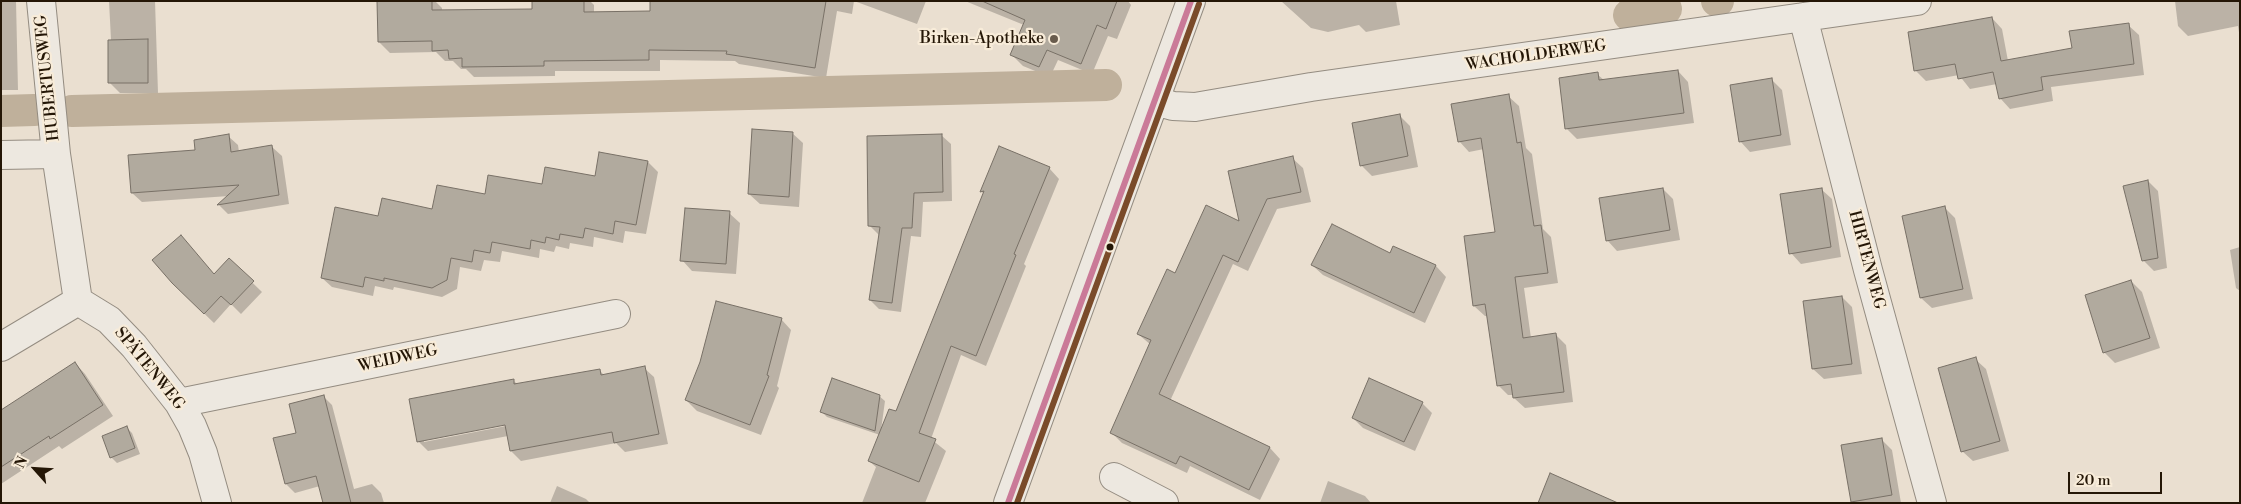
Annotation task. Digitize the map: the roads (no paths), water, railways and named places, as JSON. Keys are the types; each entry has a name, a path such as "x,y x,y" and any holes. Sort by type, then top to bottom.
{"street":[{"name":"HUBERTUSWEG","path":"41,1 56,154"},
{"path":"1008,503 1191,1"},
{"name":"WACHOLDERWEG","path":"1155,101 1173,106 1195,107 1311,87 1917,1"},
{"name":"HIRTENWEG","path":"1803,17 1868,270 1932,503"},
{"path":"1,155 56,154 78,301 1,347"},
{"name":"SPÄTENWEG","path":"78,301 108,320 134,346 179,404 192,426 203,453 217,503"},
{"name":"WEIDWEG","path":"179,404 616,314"},
{"path":"1114,477 1164,503"}],"waterway":[{"path":"1629,15 1666,9"},
{"path":"72,111 1106,85"},
{"path":"1,111 34,110"}],"place":[{"name":"Birken-Apotheke","path":"1054,39"}]}
